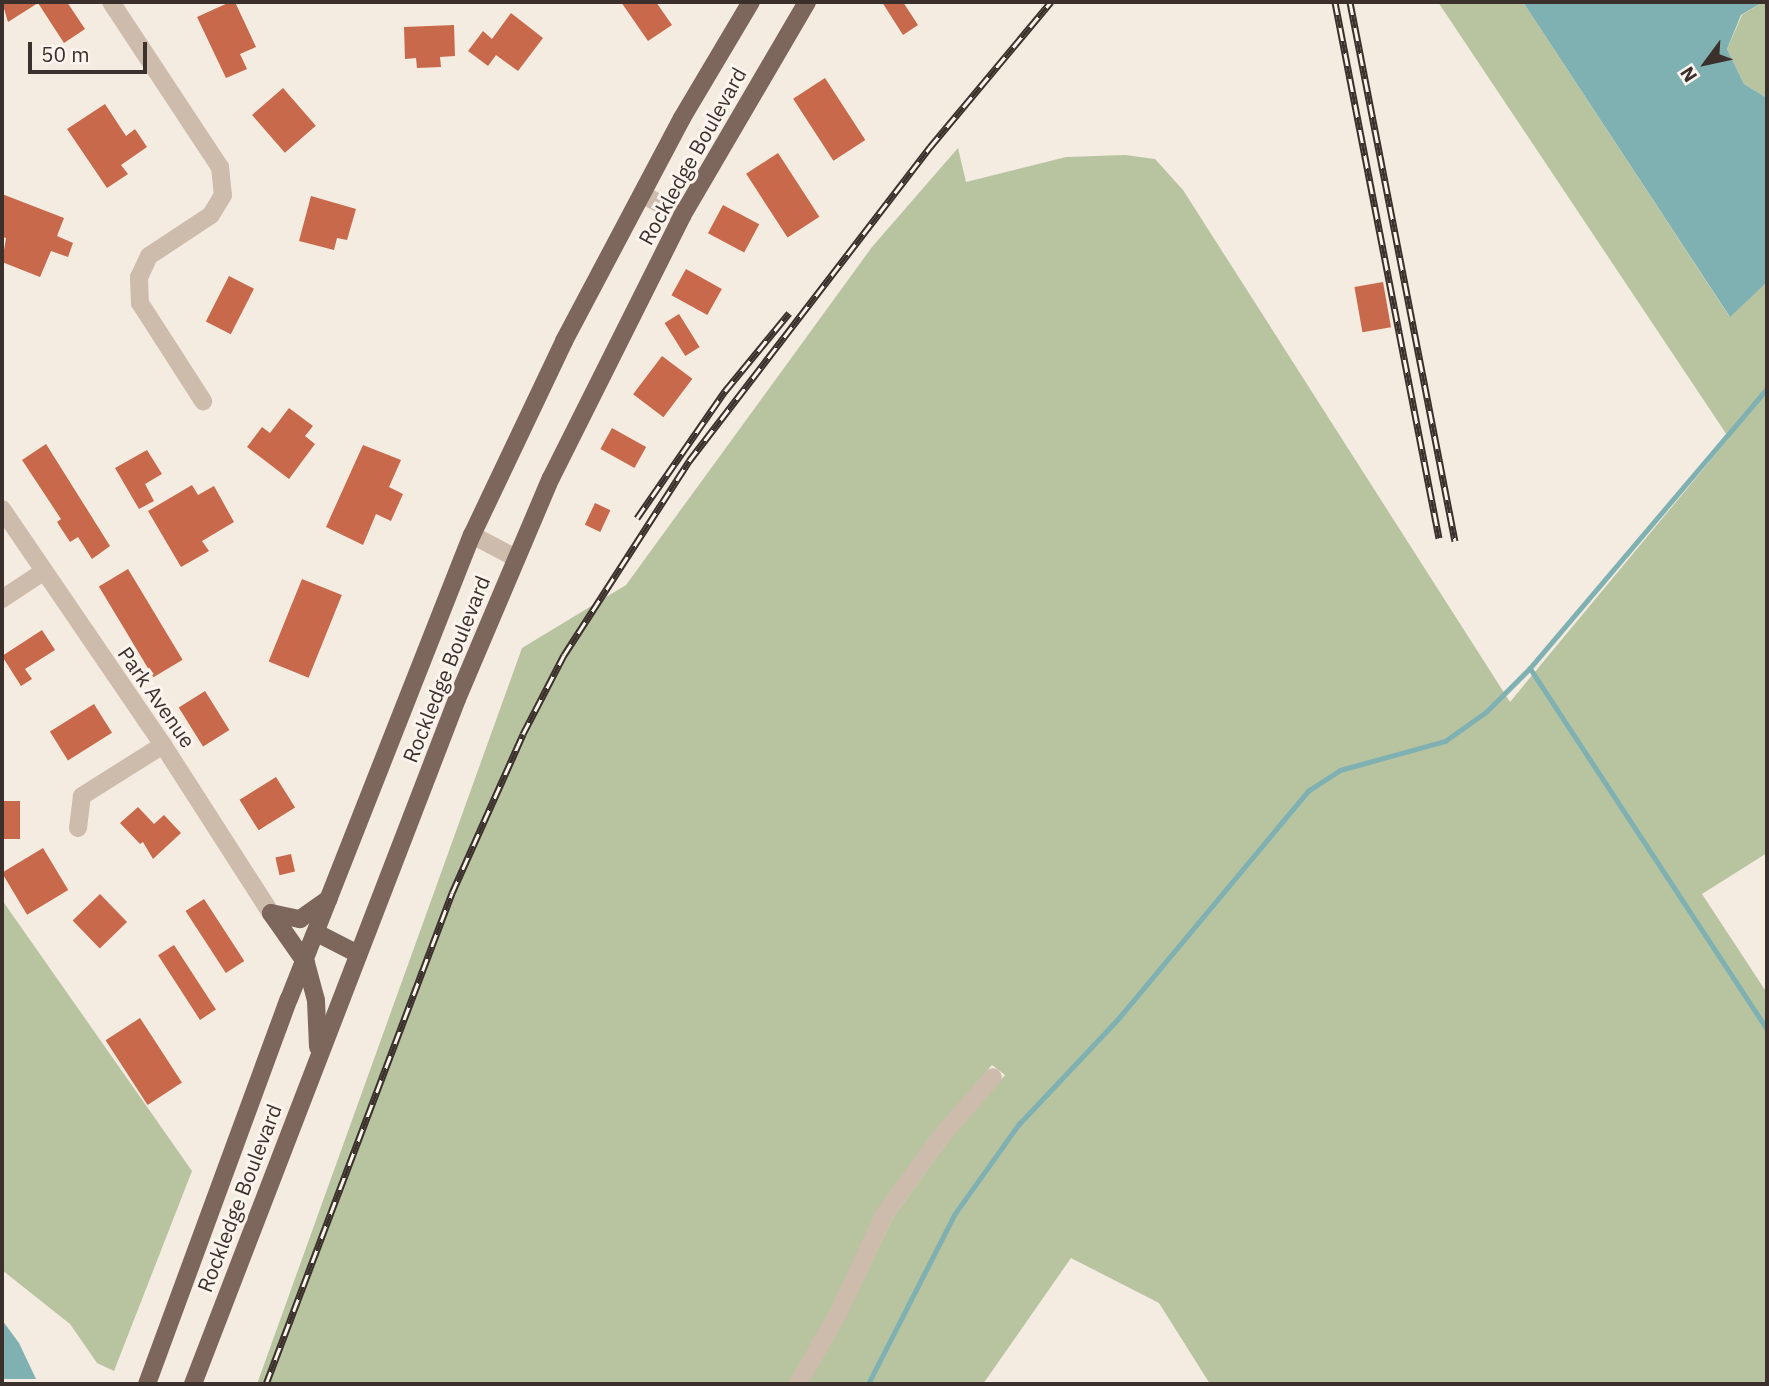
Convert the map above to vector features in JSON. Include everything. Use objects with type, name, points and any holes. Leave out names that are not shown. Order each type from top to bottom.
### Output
[{"type":"main road","name":"Rockledge Boulevard","points":[[147,1384],[289,999],[306,963],[472,535],[564,341],[642,194],[751,2]]},
{"type":"main road","name":"Rockledge Boulevard","points":[[193,1384],[318,1054],[516,558],[551,478],[682,216],[807,2]]},
{"type":"main road","points":[[271,913],[300,919],[332,897]]},
{"type":"main road","points":[[271,913],[306,963],[316,1001],[318,1054]]},
{"type":"main road","points":[[317,933],[358,954]]},
{"type":"street","points":[[111,2],[220,167],[223,195],[211,215],[149,256],[139,277],[140,303],[204,401]]},
{"type":"street","points":[[642,194],[682,216]]},
{"type":"street","name":"Park Avenue","points":[[2,509],[163,745],[271,913]]},
{"type":"street","points":[[472,535],[516,558]]},
{"type":"street","points":[[2,599],[43,572]]},
{"type":"street","points":[[78,828],[82,796],[163,745]]},
{"type":"street","points":[[797,1384],[838,1314],[884,1215],[942,1135],[993,1077]]},
{"type":"green space","points":[[1438,2],[1523,2],[1729,316],[1767,282],[1767,853],[1702,894],[1767,993],[1767,1384],[1210,1384],[1159,1303],[1071,1258],[983,1384],[807,1384],[846,1316],[892,1219],[949,1140],[1005,1075],[992,1065],[935,1131],[788,1384],[257,1384],[522,648],[626,585],[872,247],[958,148],[966,182],[1066,157],[1125,155],[1155,159],[1183,190],[1510,702],[1729,438]]},
{"type":"green space","points":[[1767,2],[1767,98],[1744,84],[1727,49],[1742,15]]},
{"type":"green space","points":[[2,900],[192,1171],[114,1371],[97,1363],[70,1324],[2,1270]]},
{"type":"water","points":[[1523,2],[1763,2],[1741,15],[1727,49],[1744,84],[1767,98],[1767,282],[1730,317]]},
{"type":"water","points":[[2,1320],[19,1343],[36,1379],[2,1379]]},
{"type":"building","points":[[2,2],[67,2],[85,29],[64,43],[38,3],[8,22]]},
{"type":"building","points":[[235,2],[256,47],[240,54],[247,69],[226,78],[197,17]]},
{"type":"building","points":[[621,2],[656,2],[672,25],[648,41]]},
{"type":"building","points":[[882,2],[903,2],[918,25],[903,35]]},
{"type":"building","points":[[511,13],[543,38],[518,71],[496,55],[488,66],[468,51],[483,31],[492,39]]},
{"type":"building","points":[[454,25],[455,56],[440,57],[441,67],[417,68],[416,58],[405,59],[404,27]]},
{"type":"building","points":[[825,78],[865,140],[833,161],[793,99]]},
{"type":"building","points":[[283,88],[316,126],[285,153],[252,115]]},
{"type":"building","points":[[105,104],[126,136],[135,129],[147,147],[121,165],[128,174],[107,188],[67,129]]},
{"type":"building","points":[[778,153],[819,217],[788,237],[746,174]]},
{"type":"building","points":[[2,194],[64,218],[57,236],[73,243],[68,257],[51,251],[40,277],[2,262],[6,238],[2,237]]},
{"type":"building","points":[[311,196],[356,209],[347,240],[337,238],[334,250],[299,241]]},
{"type":"building","points":[[723,205],[759,224],[744,253],[708,233]]},
{"type":"building","points":[[686,269],[722,289],[707,315],[671,295]]},
{"type":"building","points":[[229,276],[254,289],[231,334],[206,321]]},
{"type":"building","points":[[1383,282],[1391,327],[1362,332],[1354,287]]},
{"type":"building","points":[[679,314],[700,347],[685,356],[665,323]]},
{"type":"building","points":[[662,356],[692,379],[663,417],[633,394]]},
{"type":"building","points":[[289,408],[313,426],[305,436],[315,444],[289,479],[247,447],[262,427],[270,433]]},
{"type":"building","points":[[612,428],[646,447],[634,468],[600,449]]},
{"type":"building","points":[[46,444],[110,546],[92,559],[78,537],[70,542],[57,522],[61,519],[22,460]]},
{"type":"building","points":[[363,445],[401,460],[389,487],[403,494],[391,521],[376,514],[363,545],[326,527]]},
{"type":"building","points":[[147,450],[162,474],[145,484],[154,501],[139,509],[115,468]]},
{"type":"building","points":[[192,485],[198,495],[214,486],[234,522],[202,541],[209,551],[181,567],[148,511]]},
{"type":"building","points":[[595,503],[610,510],[600,532],[585,525]]},
{"type":"building","points":[[128,569],[183,660],[153,677],[99,587]]},
{"type":"building","points":[[302,579],[342,595],[309,678],[269,662]]},
{"type":"building","points":[[42,630],[55,650],[25,669],[32,679],[21,686],[2,656]]},
{"type":"building","points":[[205,691],[229,730],[203,746],[179,707]]},
{"type":"building","points":[[94,704],[112,733],[68,760],[50,732]]},
{"type":"building","points":[[276,777],[295,808],[259,830],[240,800]]},
{"type":"building","points":[[2,801],[20,801],[20,839],[2,839]]},
{"type":"building","points":[[138,807],[154,824],[164,815],[181,833],[153,859],[143,842],[140,844],[120,823]]},
{"type":"building","points":[[43,848],[68,890],[27,915],[2,873]]},
{"type":"building","points":[[291,854],[295,872],[279,875],[275,858]]},
{"type":"building","points":[[100,894],[127,922],[100,948],[73,920]]},
{"type":"building","points":[[204,899],[244,961],[226,973],[186,911]]},
{"type":"building","points":[[174,945],[216,1010],[200,1020],[158,955]]},
{"type":"building","points":[[140,1018],[182,1083],[148,1105],[106,1040]]},
{"type":"waterway","points":[[868,1384],[954,1215],[1019,1124],[1118,1019],[1308,791],[1340,770],[1445,741],[1486,712],[1530,668],[1767,389]]},
{"type":"waterway","points":[[1530,668],[1767,1029]]},
{"type":"railway","points":[[266,1384],[452,893],[523,734],[564,655],[689,461],[930,147],[1051,2]]},
{"type":"railway","points":[[1335,2],[1439,538]]},
{"type":"railway","points":[[1350,2],[1455,541]]},
{"type":"railway","points":[[637,518],[725,391],[789,313]]}]
